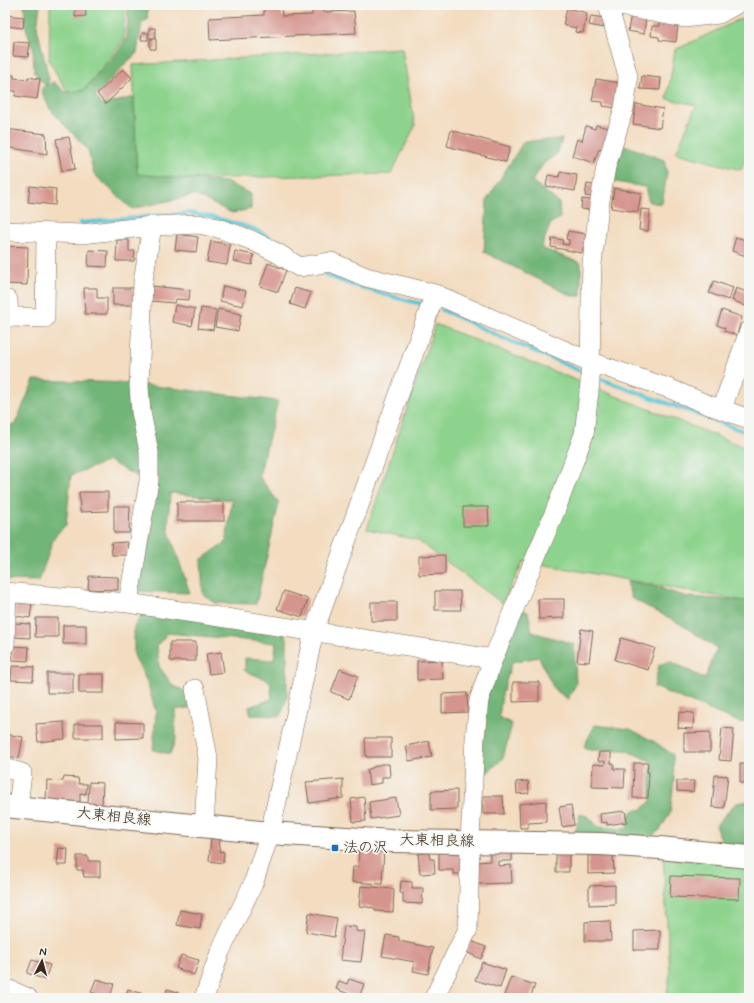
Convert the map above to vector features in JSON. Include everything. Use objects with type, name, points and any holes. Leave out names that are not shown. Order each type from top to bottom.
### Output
[{"type":"main road","name":"大東相良線","points":[[12,807],[270,833],[391,841],[601,844],[749,857]]},
{"type":"street","points":[[434,998],[468,929],[470,842],[475,738],[479,700],[493,659],[558,504],[584,434],[590,372],[592,264],[599,206],[606,167],[624,108],[628,76],[608,5]]},
{"type":"street","points":[[614,5],[684,18],[719,14],[735,5]]},
{"type":"street","points":[[5,231],[82,234],[152,226],[198,224],[218,228],[251,240],[279,254],[299,267],[331,262],[366,277],[434,294],[590,372],[668,388],[722,410],[749,419]]},
{"type":"street","points":[[128,603],[149,481],[149,452],[141,412],[139,386],[143,282],[152,226]]},
{"type":"street","points":[[5,300],[8,300],[9,317],[44,318],[46,233]]},
{"type":"street","points":[[204,998],[220,952],[253,884],[270,833],[314,631],[434,294]]},
{"type":"street","points":[[722,410],[749,331]]},
{"type":"street","points":[[733,377],[739,370],[749,364]]},
{"type":"street","points":[[5,645],[6,592],[128,603],[493,659]]},
{"type":"street","points":[[195,689],[208,758],[204,826]]},
{"type":"street","points":[[5,768],[22,773],[12,807]]},
{"type":"street","points":[[5,988],[28,998]]},
{"type":"green space","points":[[24,5],[40,5],[37,27],[49,80],[47,84],[44,84],[34,72],[33,48],[26,28]]},
{"type":"green space","points":[[125,5],[124,40],[84,90],[68,93],[49,61],[50,6]]},
{"type":"green space","points":[[128,5],[148,5],[147,20],[142,22],[137,53],[95,96],[103,105],[134,97],[137,174],[226,182],[251,194],[251,209],[232,213],[195,195],[132,209],[94,174],[88,150],[50,109],[41,90],[44,86],[54,82],[65,92],[84,90],[127,39]]},
{"type":"green space","points":[[749,17],[749,148],[741,170],[676,153],[696,105],[667,99],[675,50],[738,20]]},
{"type":"green space","points":[[402,48],[415,126],[391,174],[137,180],[133,65]]},
{"type":"green space","points":[[562,139],[557,154],[544,163],[532,181],[559,203],[560,218],[551,223],[541,248],[581,263],[581,296],[572,296],[484,252],[487,200],[524,141]]},
{"type":"green space","points":[[622,144],[664,160],[667,173],[662,204],[649,202],[645,187],[610,181]]},
{"type":"green space","points":[[435,324],[749,449],[749,602],[524,561],[502,603],[417,540],[367,529]]},
{"type":"green space","points":[[34,380],[129,383],[278,401],[259,476],[279,503],[256,604],[215,603],[203,594],[201,560],[226,542],[232,500],[170,493],[168,529],[190,593],[134,591],[155,487],[109,461],[71,475],[66,525],[54,537],[39,581],[5,580],[5,427],[15,424]]},
{"type":"green space","points":[[627,581],[653,586],[687,597],[749,601],[749,719],[741,723],[654,687],[659,665],[670,661],[705,679],[717,648],[682,625],[631,598]]},
{"type":"green space","points":[[520,609],[528,612],[532,632],[574,644],[576,684],[568,699],[554,689],[539,657],[512,662],[502,694],[499,717],[512,724],[503,758],[486,774],[479,771],[484,703]]},
{"type":"green space","points":[[143,613],[280,626],[287,638],[287,698],[281,716],[251,715],[249,707],[272,699],[270,681],[245,671],[245,658],[274,660],[276,643],[168,633],[157,645],[159,666],[172,685],[191,694],[198,706],[175,710],[176,738],[170,754],[153,750],[156,713],[147,682],[134,655],[134,627]]},
{"type":"green space","points":[[595,725],[630,729],[655,742],[673,755],[674,781],[670,813],[660,830],[646,840],[574,837],[580,814],[589,817],[598,827],[627,829],[629,814],[635,810],[641,810],[651,801],[651,761],[625,750],[588,750],[584,746]]},
{"type":"green space","points":[[749,801],[749,849],[722,843],[716,825],[736,803]]},
{"type":"green space","points":[[663,854],[748,866],[749,998],[666,998],[670,974]]},
{"type":"building","points":[[85,5],[86,16],[75,17],[75,6]]},
{"type":"building","points":[[264,5],[281,5],[282,16],[312,15],[312,5],[324,5],[324,12],[354,11],[356,33],[210,40],[209,18],[264,15]]},
{"type":"building","points":[[567,8],[587,13],[583,33],[575,32],[576,28],[563,25]]},
{"type":"building","points":[[631,14],[646,16],[644,34],[628,31]]},
{"type":"building","points":[[6,15],[24,17],[23,28],[5,26]]},
{"type":"building","points":[[591,16],[605,18],[603,28],[589,25]]},
{"type":"building","points":[[660,23],[678,25],[676,42],[659,40],[659,37],[651,36],[652,26],[660,26]]},
{"type":"building","points":[[149,28],[155,28],[155,38],[149,38]]},
{"type":"building","points":[[142,33],[148,33],[148,40],[141,40]]},
{"type":"building","points":[[150,39],[156,39],[156,49],[150,49]]},
{"type":"building","points":[[14,42],[30,43],[28,57],[13,56]]},
{"type":"building","points":[[123,69],[132,78],[106,104],[97,94]]},
{"type":"building","points":[[5,74],[14,75],[14,78],[28,80],[28,77],[40,79],[37,99],[15,96],[16,91],[5,90]]},
{"type":"building","points":[[642,76],[661,78],[660,90],[640,89]]},
{"type":"building","points":[[596,79],[620,83],[616,108],[603,106],[603,102],[592,101]]},
{"type":"building","points":[[636,104],[663,109],[660,128],[633,124]]},
{"type":"building","points":[[596,125],[609,128],[602,150],[599,149],[594,163],[572,156],[577,139],[582,141],[586,126],[595,129]]},
{"type":"building","points":[[5,129],[46,134],[47,154],[5,147]]},
{"type":"building","points":[[451,130],[510,147],[506,162],[447,146]]},
{"type":"building","points":[[69,137],[75,169],[62,171],[56,139]]},
{"type":"building","points":[[560,172],[577,175],[575,191],[546,186],[548,175],[559,177]]},
{"type":"building","points":[[587,184],[593,185],[591,197],[585,196]]},
{"type":"building","points":[[30,186],[56,189],[55,205],[28,202]]},
{"type":"building","points":[[614,188],[641,193],[638,212],[611,208]]},
{"type":"building","points":[[582,199],[591,200],[590,210],[581,209]]},
{"type":"building","points":[[641,209],[650,210],[648,231],[639,230]]},
{"type":"building","points":[[568,231],[586,234],[582,253],[551,247],[552,238],[563,240],[562,244],[569,245],[569,240],[566,239]]},
{"type":"building","points":[[177,234],[198,237],[196,252],[175,250]]},
{"type":"building","points":[[736,237],[749,241],[749,257],[732,251]]},
{"type":"building","points":[[117,240],[129,240],[129,251],[135,251],[134,261],[116,261]]},
{"type":"building","points":[[211,241],[230,245],[227,265],[207,262]]},
{"type":"building","points":[[5,246],[28,247],[27,285],[5,284]]},
{"type":"building","points":[[89,250],[108,251],[107,267],[88,266]]},
{"type":"building","points":[[235,251],[254,255],[252,265],[233,261]]},
{"type":"building","points":[[268,263],[286,270],[278,292],[260,286]]},
{"type":"building","points":[[714,281],[733,288],[728,300],[709,293]]},
{"type":"building","points":[[152,286],[190,290],[189,300],[176,299],[174,303],[151,301]]},
{"type":"building","points":[[223,286],[246,291],[243,306],[220,301]]},
{"type":"building","points":[[84,288],[97,288],[97,298],[107,298],[107,314],[85,314]]},
{"type":"building","points":[[113,288],[134,288],[134,305],[113,305]]},
{"type":"building","points":[[295,288],[311,293],[305,309],[290,304]]},
{"type":"building","points":[[736,288],[749,293],[748,307],[732,300]]},
{"type":"building","points":[[175,305],[195,309],[192,326],[172,322]]},
{"type":"building","points":[[201,308],[216,310],[213,330],[198,328]]},
{"type":"building","points":[[218,309],[241,314],[238,331],[215,327]]},
{"type":"building","points":[[722,310],[742,317],[737,335],[724,331],[725,328],[717,325]]},
{"type":"building","points":[[79,492],[108,492],[108,511],[80,512]]},
{"type":"building","points":[[177,502],[224,502],[224,521],[177,521]]},
{"type":"building","points":[[114,506],[130,506],[129,533],[114,533]]},
{"type":"building","points":[[463,507],[488,507],[489,526],[463,526]]},
{"type":"building","points":[[127,542],[128,555],[112,555],[111,543]]},
{"type":"building","points":[[445,555],[445,574],[419,575],[419,556]]},
{"type":"building","points":[[89,576],[118,577],[118,590],[88,589]]},
{"type":"building","points":[[284,591],[308,599],[302,617],[277,609]]},
{"type":"building","points":[[435,591],[460,591],[461,610],[435,610]]},
{"type":"building","points":[[538,599],[564,599],[564,618],[539,619]]},
{"type":"building","points":[[16,602],[32,604],[30,618],[15,616]]},
{"type":"building","points":[[371,602],[397,602],[397,621],[371,621]]},
{"type":"building","points":[[36,618],[58,618],[58,637],[35,637]]},
{"type":"building","points":[[15,623],[30,624],[30,638],[14,637]]},
{"type":"building","points":[[63,625],[86,625],[86,644],[63,644]]},
{"type":"building","points":[[581,629],[593,631],[589,662],[577,661]]},
{"type":"building","points":[[621,638],[655,648],[648,670],[615,660]]},
{"type":"building","points":[[170,642],[196,642],[196,661],[170,661]]},
{"type":"building","points":[[13,646],[29,647],[28,661],[12,660]]},
{"type":"building","points":[[221,652],[224,672],[209,674],[206,654]]},
{"type":"building","points":[[442,660],[443,679],[417,680],[417,661]]},
{"type":"building","points":[[12,666],[34,667],[33,681],[11,680]]},
{"type":"building","points":[[340,669],[358,676],[349,699],[331,692]]},
{"type":"building","points":[[47,673],[73,673],[73,693],[47,693]]},
{"type":"building","points":[[79,674],[104,674],[104,693],[79,693]]},
{"type":"building","points":[[513,682],[539,682],[539,701],[513,702]]},
{"type":"building","points":[[467,693],[468,712],[442,713],[442,694]]},
{"type":"building","points":[[679,712],[694,713],[693,729],[678,728]]},
{"type":"building","points":[[64,722],[65,739],[38,742],[36,724]]},
{"type":"building","points":[[116,722],[143,723],[143,738],[116,739]]},
{"type":"building","points":[[75,724],[103,724],[103,738],[75,738]]},
{"type":"building","points":[[722,728],[734,729],[731,761],[719,760]]},
{"type":"building","points":[[710,732],[710,752],[684,752],[684,733]]},
{"type":"building","points":[[5,734],[23,737],[19,758],[5,756]]},
{"type":"building","points":[[365,738],[391,738],[391,757],[366,757]]},
{"type":"building","points":[[429,741],[432,757],[409,761],[406,746]]},
{"type":"building","points":[[599,752],[611,752],[611,763],[614,764],[614,769],[625,769],[624,788],[592,787],[593,764],[605,765],[605,761],[598,761]]},
{"type":"building","points":[[634,763],[648,763],[648,798],[633,798]]},
{"type":"building","points":[[381,764],[389,764],[390,777],[382,777],[382,783],[369,785],[367,770]]},
{"type":"building","points":[[740,764],[749,764],[749,783],[740,783]]},
{"type":"building","points":[[715,775],[728,776],[724,808],[712,807]]},
{"type":"building","points":[[64,777],[78,778],[79,784],[87,784],[86,794],[80,793],[80,802],[46,799],[47,780],[63,781]]},
{"type":"building","points":[[343,779],[343,798],[309,803],[306,782]]},
{"type":"building","points":[[528,781],[529,793],[517,794],[516,782]]},
{"type":"building","points":[[677,781],[694,781],[693,792],[677,791]]},
{"type":"building","points":[[89,782],[103,783],[102,805],[88,804]]},
{"type":"building","points":[[457,790],[457,809],[431,810],[431,791]]},
{"type":"building","points":[[483,796],[503,796],[504,814],[483,814]]},
{"type":"building","points":[[364,797],[366,821],[353,822],[351,799]]},
{"type":"building","points":[[396,798],[399,815],[371,819],[369,802]]},
{"type":"building","points":[[546,801],[546,822],[528,823],[528,828],[520,828],[519,804]]},
{"type":"building","points":[[571,805],[574,825],[562,827],[559,807]]},
{"type":"building","points":[[625,811],[627,822],[607,825],[607,822],[601,823],[600,814]]},
{"type":"building","points":[[211,838],[220,839],[219,851],[224,852],[223,863],[209,861]]},
{"type":"building","points":[[59,848],[68,849],[67,865],[57,865]]},
{"type":"building","points":[[359,849],[384,850],[382,884],[352,882],[353,867],[358,867]]},
{"type":"building","points":[[512,851],[512,861],[498,861],[498,866],[511,865],[512,883],[478,884],[477,862],[490,861],[490,852]]},
{"type":"building","points":[[556,852],[569,852],[569,872],[556,872]]},
{"type":"building","points":[[429,853],[430,859],[434,859],[435,873],[420,874],[418,854]]},
{"type":"building","points":[[439,853],[464,853],[464,874],[453,874],[453,870],[439,870]]},
{"type":"building","points":[[588,854],[613,854],[614,873],[588,874]]},
{"type":"building","points":[[77,856],[88,856],[88,861],[100,861],[100,877],[84,877],[83,870],[77,870]]},
{"type":"building","points":[[671,876],[740,878],[739,899],[670,897]]},
{"type":"building","points":[[401,881],[412,882],[412,888],[423,888],[422,904],[403,903],[403,893],[400,893]]},
{"type":"building","points":[[615,885],[615,904],[589,905],[589,886]]},
{"type":"building","points":[[361,886],[394,889],[393,912],[375,911],[375,908],[359,906]]},
{"type":"building","points":[[180,910],[202,914],[200,929],[177,925]]},
{"type":"building","points":[[309,913],[337,918],[334,937],[306,932]]},
{"type":"building","points":[[610,921],[611,941],[585,941],[585,922]]},
{"type":"building","points":[[344,926],[356,927],[356,931],[365,932],[361,962],[340,960]]},
{"type":"building","points":[[660,930],[660,950],[634,950],[634,931]]},
{"type":"building","points":[[386,935],[399,937],[399,941],[433,948],[428,974],[413,971],[415,962],[382,956]]},
{"type":"building","points":[[471,941],[486,947],[481,959],[466,952]]},
{"type":"building","points":[[181,955],[199,960],[194,975],[176,968]]},
{"type":"building","points":[[32,960],[50,965],[45,980],[27,973]]},
{"type":"building","points":[[482,962],[506,970],[500,988],[475,980]]},
{"type":"building","points":[[511,977],[535,985],[530,998],[513,998],[504,995]]},
{"type":"building","points":[[96,979],[114,984],[110,998],[91,992]]},
{"type":"building","points":[[349,979],[364,984],[359,998],[336,989],[339,981],[347,984]]},
{"type":"building","points":[[128,989],[150,996],[149,998],[125,998]]},
{"type":"building","points":[[167,989],[178,992],[178,995],[184,998],[165,998]]},
{"type":"waterway","points":[[80,223],[190,213],[216,218],[254,229],[288,248],[305,260]]},
{"type":"waterway","points":[[320,271],[345,282],[422,304]]},
{"type":"waterway","points":[[442,310],[585,373]]},
{"type":"waterway","points":[[595,377],[749,433]]},
{"type":"place","name":"法の沢","points":[[335,848]]}]
